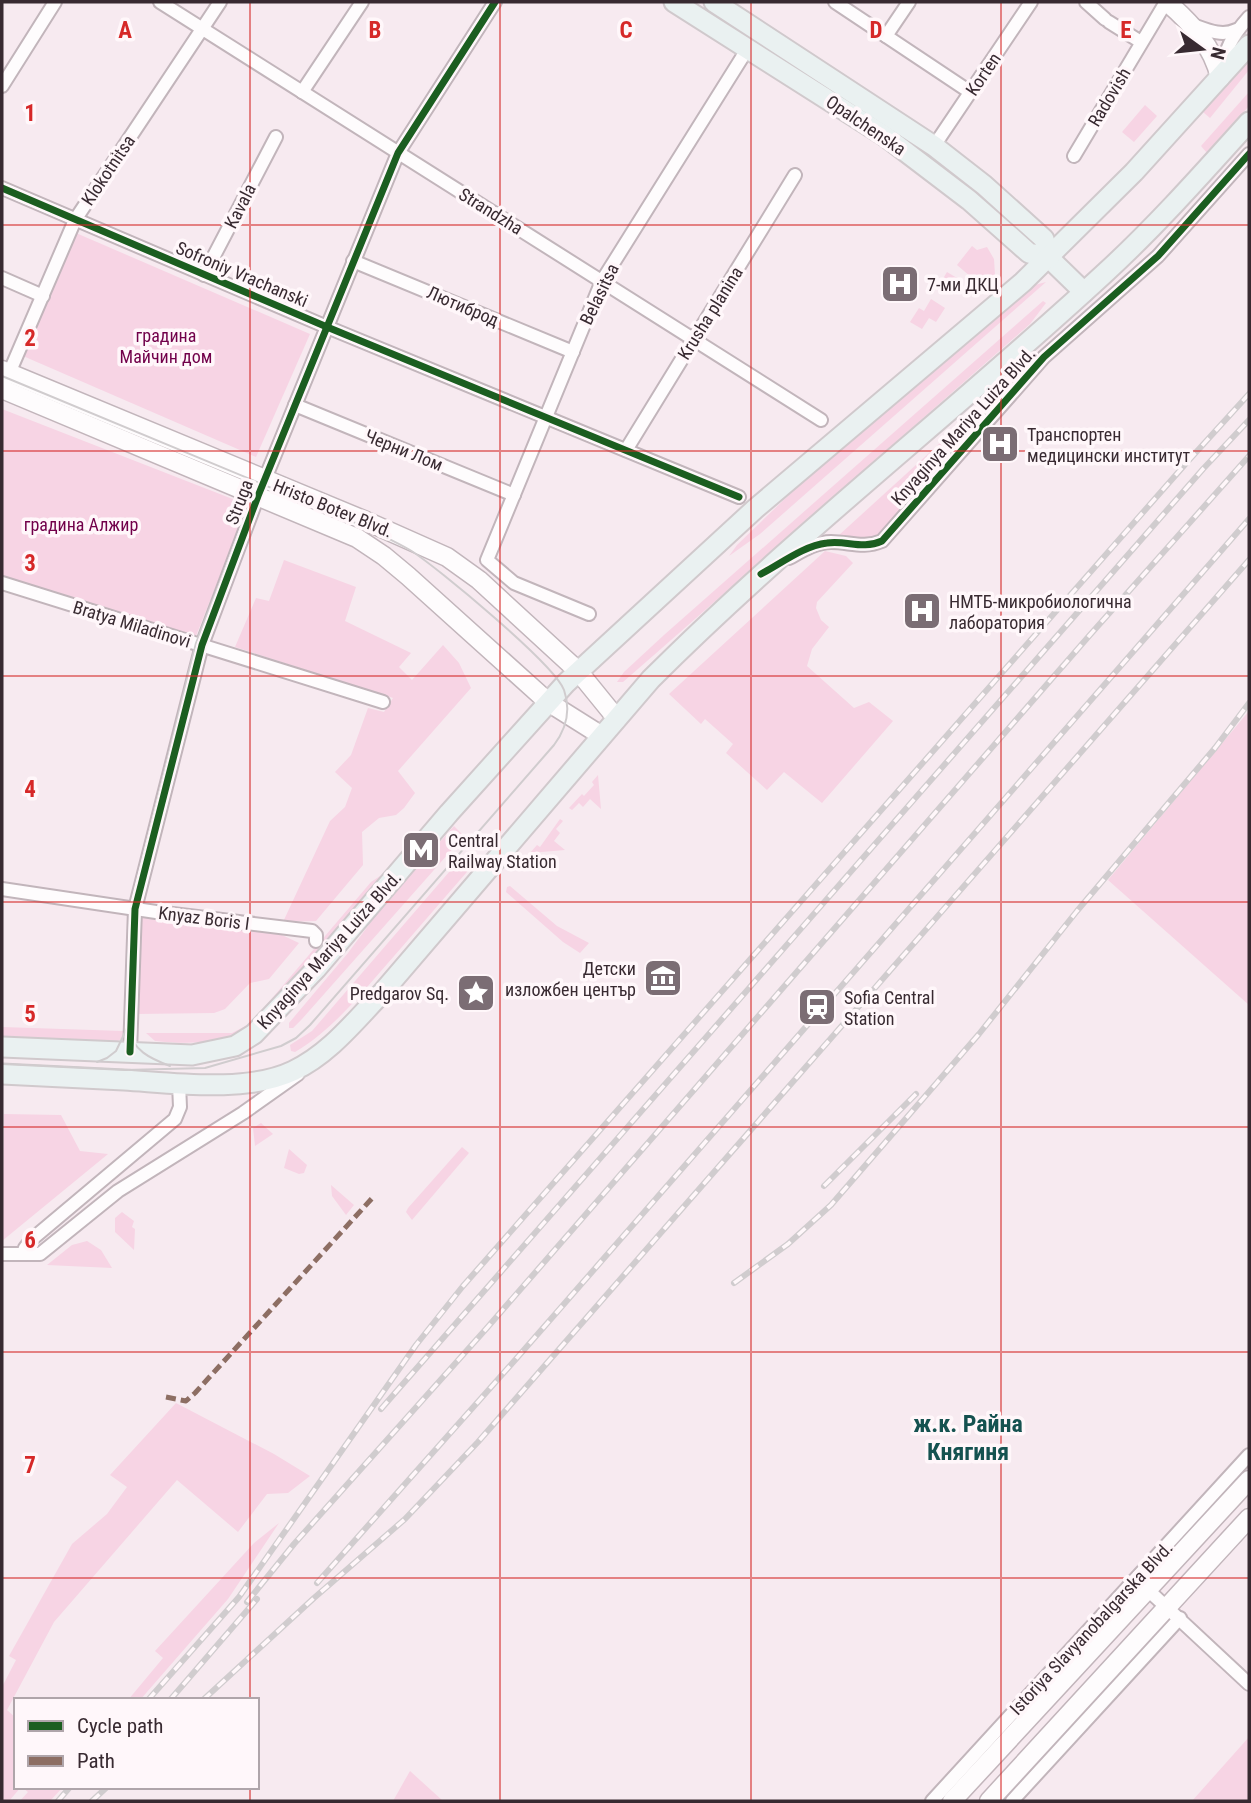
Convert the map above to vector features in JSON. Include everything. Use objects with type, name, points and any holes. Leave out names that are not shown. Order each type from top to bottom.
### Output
[{"type":"main road","name":"Opalchenska","points":[[674,2],[885,135],[970,200],[1029,253],[1049,257]]},
{"type":"main road","name":"Opalchenska","points":[[714,2],[934,146],[985,185],[1044,239],[1049,257],[1084,292]]},
{"type":"main road","points":[[1167,2],[1192,25],[1211,52],[1220,78]]},
{"type":"main road","name":"Knyaginya Mariya Luiza Blvd.","points":[[2,1047],[192,1055],[235,1046],[254,1034],[316,969],[548,702],[755,509],[985,316],[1049,257],[1134,172],[1220,78],[1243,38]]},
{"type":"main road","name":"Knyaginya Mariya Luiza Blvd.","points":[[2,1074],[179,1084],[231,1083],[274,1078],[314,1059],[338,1039],[381,994],[651,679],[761,574],[1084,292],[1162,218],[1249,122]]},
{"type":"main road","name":"Hristo Botev Blvd.","points":[[4,380],[261,488],[357,538],[384,556],[548,702],[602,736]]},
{"type":"main road","name":"Hristo Botev Blvd.","points":[[261,488],[366,521],[447,557],[479,580],[579,671],[617,719]]},
{"type":"main road","name":"Istoriya Slavyanobalgarska Blvd.","points":[[952,1801],[1249,1480]]},
{"type":"main road","points":[[989,1801],[1174,1613],[1249,1518]]},
{"type":"street","points":[[2,86],[55,2]]},
{"type":"street","name":"Strandzha","points":[[160,2],[821,420]]},
{"type":"street","name":"Klokotnitsa","points":[[4,380],[75,220],[220,2]]},
{"type":"street","points":[[302,92],[362,2]]},
{"type":"street","name":"Struga","points":[[130,1052],[135,909],[199,644],[398,153],[495,2]]},
{"type":"street","points":[[835,2],[970,92]]},
{"type":"street","points":[[886,36],[909,2]]},
{"type":"street","name":"Korten","points":[[934,146],[1031,2]]},
{"type":"street","points":[[1086,2],[1107,21],[1141,42]]},
{"type":"street","name":"Radovish","points":[[1074,156],[1167,2]]},
{"type":"street","points":[[1192,25],[1243,38],[1249,17]]},
{"type":"street","name":"Belasitsa","points":[[589,614],[514,583],[487,560],[602,281],[748,48]]},
{"type":"street","name":"Kavala","points":[[204,275],[276,137]]},
{"type":"street","name":"Knyaginya Mariya Luiza Blvd.","points":[[761,574],[810,547],[824,543],[872,546],[882,541],[1044,357],[1158,256],[1249,154]]},
{"type":"street","name":"Krusha planina","points":[[626,450],[795,175]]},
{"type":"street","name":"Sofroniy Vrachanski","points":[[2,188],[327,327],[739,497]]},
{"type":"street","name":"Лютиброд","points":[[353,261],[573,352]]},
{"type":"street","points":[[2,278],[43,296]]},
{"type":"street","name":"Черни Лом","points":[[295,405],[514,495]]},
{"type":"street","name":"Bratya Miladinovi","points":[[2,583],[383,702]]},
{"type":"street","name":"Knyaz Boris I","points":[[2,889],[312,931],[316,935],[316,941]]},
{"type":"street","points":[[2,1254],[40,1254],[118,1191],[243,1113],[295,1077],[314,1059]]},
{"type":"street","points":[[23,1254],[31,1240],[175,1119],[180,1107],[179,1084]]},
{"type":"street","name":"Istoriya Slavyanobalgarska Blvd.","points":[[932,1801],[1249,1455]]},
{"type":"street","points":[[1148,1590],[1249,1684]]},
{"type":"street","points":[[1012,1801],[1174,1613]]},
{"type":"green space","points":[[1249,60],[1249,70],[1210,118],[1203,112]]},
{"type":"green space","points":[[1249,92],[1249,106],[1207,153],[1201,146]]},
{"type":"green space","points":[[1145,105],[1157,116],[1134,142],[1122,132]]},
{"type":"green space","name":"градина Майчин дом","points":[[76,233],[310,334],[256,457],[23,356]]},
{"type":"green space","points":[[972,246],[977,250],[987,247],[994,259],[995,275],[984,288],[957,265]]},
{"type":"green space","points":[[947,272],[962,281],[954,295],[939,285]]},
{"type":"green space","points":[[1046,282],[760,534],[729,556],[795,489],[1031,286]]},
{"type":"green space","points":[[931,299],[945,308],[936,322],[929,318],[922,329],[910,322],[919,308],[924,311]]},
{"type":"green space","points":[[1043,301],[1046,303],[1030,324],[623,682],[617,682],[624,672],[664,635]]},
{"type":"green space","points":[[995,393],[998,396],[882,535],[872,540],[838,536]]},
{"type":"green space","name":"градина Алжир","points":[[2,409],[248,505],[194,641],[2,581]]},
{"type":"green space","points":[[825,551],[846,556],[853,563],[817,602],[816,608],[821,620],[829,627],[812,649],[807,666],[854,708],[869,702],[893,721],[822,803],[784,772],[767,790],[726,753],[733,744],[705,719],[701,724],[669,694]]},
{"type":"green space","points":[[284,560],[356,587],[345,621],[411,653],[399,667],[412,680],[443,645],[459,663],[471,688],[398,771],[415,793],[396,815],[379,818],[362,832],[363,865],[316,921],[283,922],[330,821],[345,807],[352,788],[335,772],[351,755],[368,708],[384,712],[393,698],[235,647],[256,598],[269,601]]},
{"type":"green space","points":[[1249,711],[1249,1005],[1108,880]]},
{"type":"green space","points":[[598,775],[601,809],[590,799],[583,807],[579,803],[572,810],[569,808],[594,785],[592,782]]},
{"type":"green space","points":[[560,819],[563,821],[556,829],[560,833],[554,841],[565,850],[530,853],[537,845],[540,847]]},
{"type":"green space","points":[[454,826],[464,836],[302,1019],[293,1028],[289,1028],[289,1023],[348,953],[382,907]]},
{"type":"green space","points":[[462,857],[473,865],[362,993],[319,1035],[295,1052],[291,1051],[290,1045],[312,1031]]},
{"type":"green space","points":[[386,872],[334,940],[248,1029],[214,1041],[190,1043],[155,1041],[146,1033],[232,1033],[251,1023],[371,882]]},
{"type":"green space","points":[[510,886],[557,926],[589,943],[580,953],[563,942],[506,892]]},
{"type":"green space","points":[[140,915],[282,935],[299,943],[269,979],[250,983],[225,1009],[214,1013],[136,1014]]},
{"type":"green space","points":[[2,1027],[123,1031],[122,1039],[117,1041],[2,1036]]},
{"type":"green space","points":[[4,1114],[61,1115],[80,1151],[108,1154],[2,1241]]},
{"type":"green space","points":[[261,1123],[273,1134],[255,1146],[253,1128]]},
{"type":"green space","points":[[462,1147],[469,1153],[412,1220],[406,1212],[408,1208]]},
{"type":"green space","points":[[289,1149],[307,1165],[304,1173],[299,1174],[284,1168]]},
{"type":"green space","points":[[331,1185],[354,1205],[346,1215],[332,1196]]},
{"type":"green space","points":[[122,1212],[134,1221],[134,1250],[115,1232],[115,1218]]},
{"type":"green space","points":[[87,1241],[101,1250],[112,1268],[47,1265],[72,1245]]},
{"type":"green space","points":[[176,1403],[310,1476],[288,1493],[267,1494],[238,1532],[177,1480],[54,1622],[7,1710],[14,1716],[14,1789],[19,1789],[9,1801],[2,1801],[2,1687],[16,1660],[9,1656],[72,1544],[107,1514],[127,1487],[110,1475]]},
{"type":"green space","points":[[279,1523],[228,1599],[142,1698],[130,1698],[163,1658],[155,1651],[254,1543]]},
{"type":"green space","points":[[1249,1737],[1249,1801],[1192,1801]]},
{"type":"green space","points":[[410,1771],[443,1801],[393,1801]]},
{"type":"green space","points":[[24,1789],[61,1789],[50,1801],[20,1801],[28,1792]]},
{"type":"tram line","points":[[2,376],[363,526],[410,550],[468,595],[540,660],[564,690],[567,705],[564,726],[554,745],[296,1038],[281,1046],[205,1068],[125,1070],[2,1064]]},
{"type":"tram line","points":[[97,1062],[116,1051],[127,1028],[131,909],[196,643],[250,506],[250,493],[243,483]]},
{"type":"tram line","points":[[127,1028],[134,1043],[143,1053],[170,1066]]},
{"type":"railway","points":[[150,1698],[239,1597],[416,1345],[463,1286],[1249,394]]},
{"type":"railway","points":[[381,1409],[1203,469],[1249,420]]},
{"type":"railway","points":[[247,1602],[294,1544],[486,1329],[1249,456]]},
{"type":"railway","points":[[317,1583],[1249,519]]},
{"type":"railway","points":[[205,1698],[405,1519],[478,1442],[1249,560]]},
{"type":"railway","points":[[734,1283],[788,1244],[831,1205],[979,1034],[1249,703]]},
{"type":"railway","points":[[824,1186],[916,1094]]},
{"type":"railway","points":[[172,1698],[257,1599]]},
{"type":"railway","points":[[58,1801],[68,1789]]},
{"type":"railway","points":[[92,1801],[105,1789]]},
{"type":"marked path","points":[[166,1397],[186,1401],[195,1393],[375,1195]]},
{"type":"cycle path","points":[[130,1052],[135,909],[202,645],[258,496],[398,153],[495,2]]},
{"type":"cycle path","points":[[761,574],[801,551],[818,545],[834,542],[868,545],[882,541],[1044,357],[1158,256],[1249,154]]},
{"type":"cycle path","points":[[2,188],[327,327],[739,497]]},
{"type":"place","name":"7-ми ДКЦ","points":[[900,284]]},
{"type":"place","name":"Транспортен медицински институт","points":[[1000,444]]},
{"type":"place","name":"НМТБ-микробиологична лаборатория","points":[[922,611]]},
{"type":"place","name":"Central Railway Station","points":[[421,850]]},
{"type":"place","name":"Детски изложбен център","points":[[663,978]]},
{"type":"place","name":"Predgarov Sq.","points":[[476,993]]},
{"type":"place","name":"Sofia Central Station","points":[[817,1007]]},
{"type":"district","name":"ж.к. Райна Княгиня","points":[[968,1438]]}]
